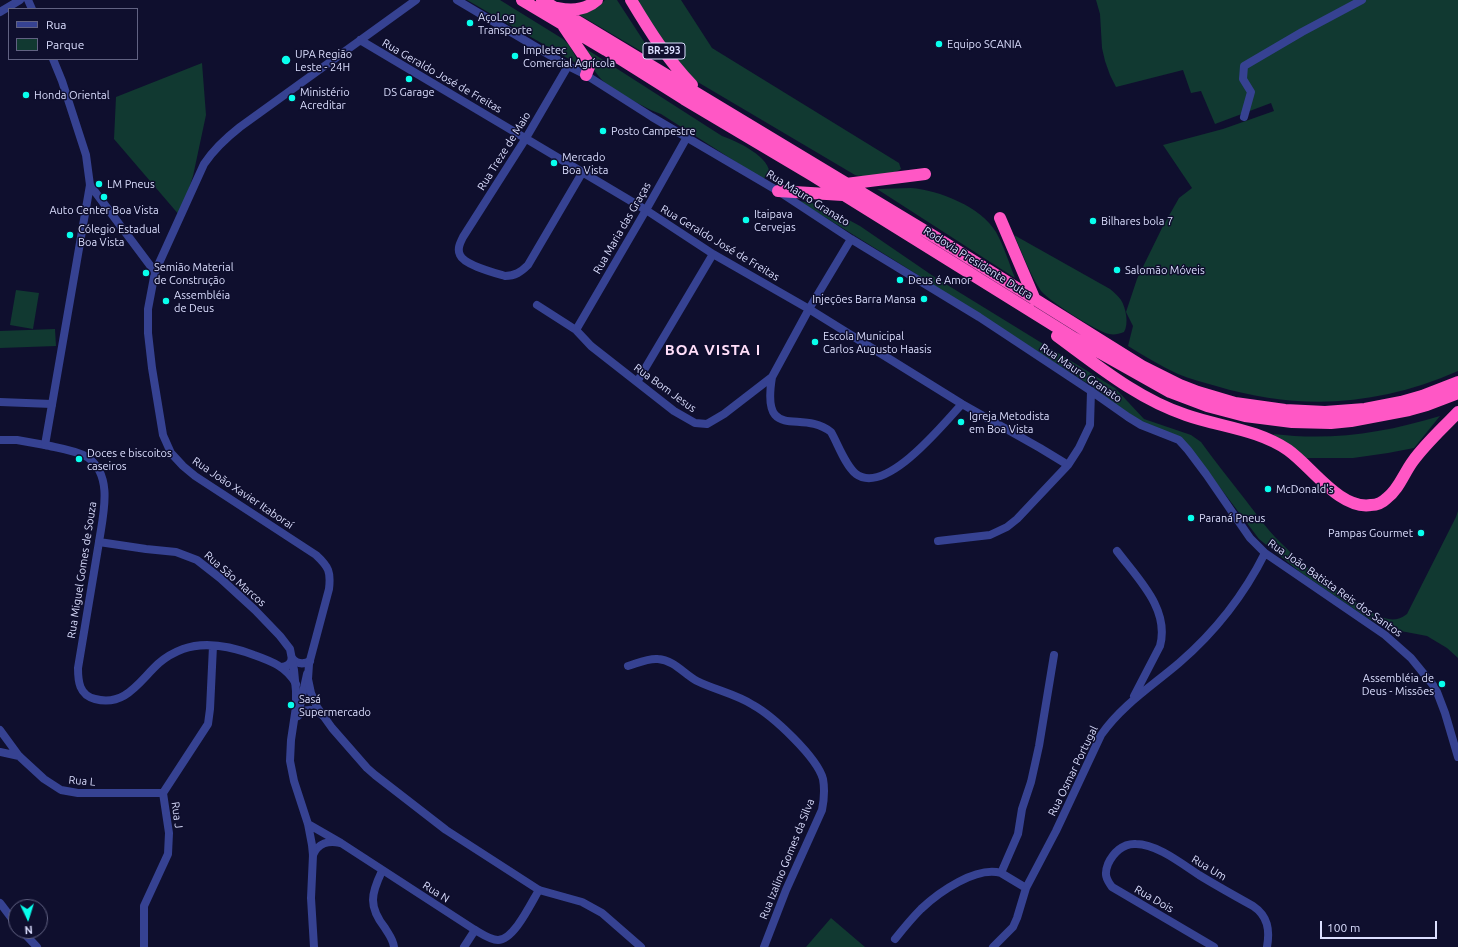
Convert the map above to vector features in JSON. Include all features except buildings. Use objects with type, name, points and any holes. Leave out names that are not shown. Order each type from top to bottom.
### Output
[{"type":"highway","name":"Rodovia Presidente Dutra","points":[[522,0],[684,99],[845,190],[941,241],[1142,366],[1160,376],[1198,392],[1235,403],[1285,410],[1325,412],[1365,409],[1401,402],[1422,396],[1458,382]]},
{"type":"highway","name":"Rodovia Presidente Dutra","points":[[542,0],[704,97],[967,272],[1074,338],[1153,384],[1189,400],[1245,416],[1292,422],[1331,423],[1351,421],[1409,410],[1458,393]]},
{"type":"highway","points":[[552,7],[570,10],[579,9],[588,6],[597,0]]},
{"type":"highway","name":"BR-393","points":[[631,0],[655,40],[681,74],[704,97]]},
{"type":"highway","points":[[561,23],[587,61],[589,67],[586,75]]},
{"type":"highway","points":[[778,191],[845,190],[925,174]]},
{"type":"highway","points":[[1000,218],[1035,300]]},
{"type":"highway","points":[[967,272],[1117,380],[1147,399],[1185,415],[1244,430],[1273,442],[1288,450],[1343,498],[1353,504],[1371,506],[1379,504],[1387,498],[1395,489],[1418,455],[1458,412]]},
{"type":"street","points":[[0,12],[20,0]]},
{"type":"street","name":"Rua João Xavier Itaboraí","points":[[293,729],[329,589],[330,575],[326,565],[309,550],[183,466],[171,453],[163,435],[152,368],[148,333],[148,309],[155,272],[204,164],[213,151],[240,127],[416,0]]},
{"type":"street","name":"Rua Mauro Granato","points":[[457,0],[568,66],[586,75],[686,137],[778,191],[851,239],[979,317],[1141,425]]},
{"type":"street","points":[[1244,117],[1251,92],[1243,79],[1244,66],[1302,32],[1362,0]]},
{"type":"street","name":"Rua Geraldo José de Freitas","points":[[360,40],[646,210],[713,254],[809,309],[962,404],[1068,465]]},
{"type":"street","points":[[45,445],[90,185],[86,155],[62,81],[53,60]]},
{"type":"street","name":"Rua Treze de Maio","points":[[568,66],[526,138],[462,237],[459,248],[459,254],[462,259],[505,276],[517,274],[528,265],[582,173]]},
{"type":"street","name":"Rua Maria das Graças","points":[[576,330],[646,210],[686,137]]},
{"type":"street","points":[[90,185],[155,272]]},
{"type":"street","name":"Rua Bom Jesus","points":[[537,305],[576,330],[591,346],[674,411],[696,423],[701,424],[713,421],[724,414],[772,377],[809,309],[851,239]]},
{"type":"street","points":[[637,382],[713,254]]},
{"type":"street","points":[[772,377],[770,407],[778,418],[787,422],[810,424],[827,428],[831,432],[851,468],[856,474],[863,477],[877,478],[884,476],[899,467],[929,439],[962,404]]},
{"type":"street","points":[[938,541],[990,535],[1007,527],[1068,465],[1079,448],[1090,425],[1091,391]]},
{"type":"street","points":[[0,402],[52,404]]},
{"type":"street","name":"Rua João Batista Reis dos Santos","points":[[1141,425],[1177,439],[1182,443],[1206,474],[1250,538],[1265,553],[1385,635],[1411,658],[1437,692],[1458,757]]},
{"type":"street","name":"Rua Miguel Gomes de Souza","points":[[0,440],[17,440],[75,452],[94,463],[100,472],[105,494],[99,542],[78,668],[80,687],[87,696],[93,699],[106,701],[121,698],[132,691],[160,662],[168,656],[190,647],[213,646],[246,652],[281,667],[296,680]]},
{"type":"street","name":"Rua São Marcos","points":[[99,542],[176,552],[197,560],[220,578],[255,610],[286,643],[293,660],[296,680]]},
{"type":"street","points":[[1117,551],[1155,603],[1162,625],[1162,639],[1157,653],[1131,702]]},
{"type":"street","name":"Rua Osmar Portugal","points":[[993,947],[1013,927],[1026,888],[1056,831],[1101,735],[1114,718],[1181,661],[1212,630],[1242,594],[1265,553]]},
{"type":"street","name":"Rua J","points":[[144,947],[144,906],[168,854],[168,833],[163,794],[208,724],[213,646]]},
{"type":"street","points":[[1001,873],[1018,834],[1022,810],[1031,782],[1039,746],[1054,655]]},
{"type":"street","name":"Rua Izalino Gomes da Silva","points":[[628,666],[652,659],[665,660],[673,663],[696,680],[753,704],[776,722],[804,751],[820,771],[824,786],[822,810],[786,890],[764,947]]},
{"type":"street","points":[[293,660],[309,665],[311,693],[321,713]]},
{"type":"street","points":[[281,667],[288,665],[293,660]]},
{"type":"street","points":[[293,660],[304,689],[321,713],[362,762],[376,775],[446,830],[539,890],[582,902],[602,913],[641,947]]},
{"type":"street","points":[[296,680],[296,707],[290,751],[292,770],[298,796],[308,824],[313,855],[311,898],[314,947]]},
{"type":"street","points":[[297,717],[300,713],[308,710],[321,713]]},
{"type":"street","name":"Rua L","points":[[0,730],[19,756],[53,786],[69,792],[89,794],[163,794]]},
{"type":"street","points":[[0,752],[19,756]]},
{"type":"street","name":"Rua N","points":[[308,824],[341,843],[475,930],[491,938],[499,940],[506,938],[515,930],[539,890]]},
{"type":"street","points":[[313,855],[317,848],[323,844],[330,842],[341,843]]},
{"type":"street","name":"Rua Um","points":[[1113,856],[1125,846],[1137,844],[1157,850],[1258,909],[1266,920],[1268,926],[1269,932],[1267,947]]},
{"type":"street","name":"Rua Dois","points":[[1113,856],[1106,868],[1105,874],[1112,886],[1214,947]]},
{"type":"street","points":[[382,871],[374,889],[373,906],[376,914],[392,937],[394,947]]},
{"type":"street","points":[[895,939],[921,909],[944,891],[957,883],[979,874],[991,872],[1001,873],[1026,888]]},
{"type":"street","points":[[0,903],[8,914]]},
{"type":"street","points":[[464,947],[475,930]]},
{"type":"street","points":[[30,939],[37,947]]},
{"type":"green space","points":[[467,0],[500,0],[563,39],[569,45],[581,66]]},
{"type":"green space","points":[[605,0],[617,0],[656,60],[578,14],[601,4]]},
{"type":"green space","points":[[635,0],[681,0],[712,48],[899,163],[901,169],[892,173],[878,175],[855,175],[696,81],[683,70]]},
{"type":"green space","points":[[1096,0],[1458,0],[1458,371],[1428,383],[1398,392],[1368,398],[1338,401],[1278,399],[1247,394],[1192,379],[1165,368],[1128,346],[1133,326],[1126,312],[1137,279],[1162,228],[1179,198],[1192,188],[1163,145],[1223,129],[1274,111],[1271,103],[1215,124],[1201,91],[1191,93],[1183,70],[1116,87],[1110,75],[1102,48],[1100,14]]},
{"type":"green space","points":[[580,45],[722,136],[735,141],[752,151],[765,162],[769,169],[769,175],[761,178],[661,114],[639,104],[612,88],[598,75]]},
{"type":"green space","points":[[202,63],[206,115],[193,176],[180,216],[114,139],[116,97]]},
{"type":"green space","points":[[877,189],[922,189],[946,196],[958,201],[980,215],[996,232],[1015,278]]},
{"type":"green space","points":[[799,201],[812,203],[834,212],[860,226],[936,278],[1115,388],[1144,419],[1191,435],[1201,442],[1265,525],[1290,552],[1329,584],[1383,618],[1401,618],[1407,614],[1458,511],[1458,658],[1447,648],[1427,636],[1385,628],[1366,617],[1300,572],[1259,539],[1187,444],[1143,424],[1120,410],[1090,385]]},
{"type":"green space","points":[[1014,235],[1113,291],[1123,303],[1127,320],[1126,329],[1124,332],[1109,334],[1103,332],[1073,315],[1046,296],[1041,291],[1034,279]]},
{"type":"green space","points":[[16,290],[39,293],[33,329],[10,325]]},
{"type":"green space","points":[[55,329],[56,346],[0,348],[0,331]]},
{"type":"green space","points":[[1440,416],[1414,448],[1353,458],[1305,458],[1273,434],[1316,437],[1358,434],[1399,427]]},
{"type":"green space","points":[[831,918],[865,947],[806,947]]},
{"type":"place","name":"AçoLog Transporte","points":[[470,23]]},
{"type":"place","name":"Equipo SCANIA","points":[[939,44]]},
{"type":"place","name":"Impletec Comercial Agrícola","points":[[515,56]]},
{"type":"place","name":"UPA Região Leste - 24H","points":[[286,60]]},
{"type":"place","name":"DS Garage","points":[[409,79]]},
{"type":"place","name":"Honda Oriental","points":[[26,95]]},
{"type":"place","name":"Ministério Acreditar","points":[[292,98]]},
{"type":"place","name":"Posto Campestre","points":[[603,131]]},
{"type":"place","name":"Mercado Boa Vista","points":[[554,163]]},
{"type":"place","name":"LM Pneus","points":[[99,184]]},
{"type":"place","name":"Auto Center Boa Vista","points":[[104,197]]},
{"type":"place","name":"Itaipava Cervejas","points":[[746,220]]},
{"type":"place","name":"Bilhares bola 7","points":[[1093,221]]},
{"type":"place","name":"Cólegio Estadual Boa Vista","points":[[70,235]]},
{"type":"place","name":"Salomão Móveis","points":[[1117,270]]},
{"type":"place","name":"Semião Material de Construção","points":[[146,273]]},
{"type":"place","name":"Deus é Amor","points":[[900,280]]},
{"type":"place","name":"Injeções Barra Mansa","points":[[924,299]]},
{"type":"place","name":"Assembléia de Deus","points":[[166,301]]},
{"type":"place","name":"Escola Municipal Carlos Augusto Haasis","points":[[815,342]]},
{"type":"place","name":"Igreja Metodista em Boa Vista","points":[[961,422]]},
{"type":"place","name":"Doces e biscoitos caseiros","points":[[79,459]]},
{"type":"place","name":"McDonald's","points":[[1268,489]]},
{"type":"place","name":"Paraná Pneus","points":[[1191,518]]},
{"type":"place","name":"Pampas Gourmet","points":[[1421,533]]},
{"type":"place","name":"Assembléia de Deus - Missões","points":[[1442,684]]},
{"type":"place","name":"Sasá Supermercado","points":[[291,705]]},
{"type":"district","name":"BOA VISTA I","points":[[713,350]]}]
